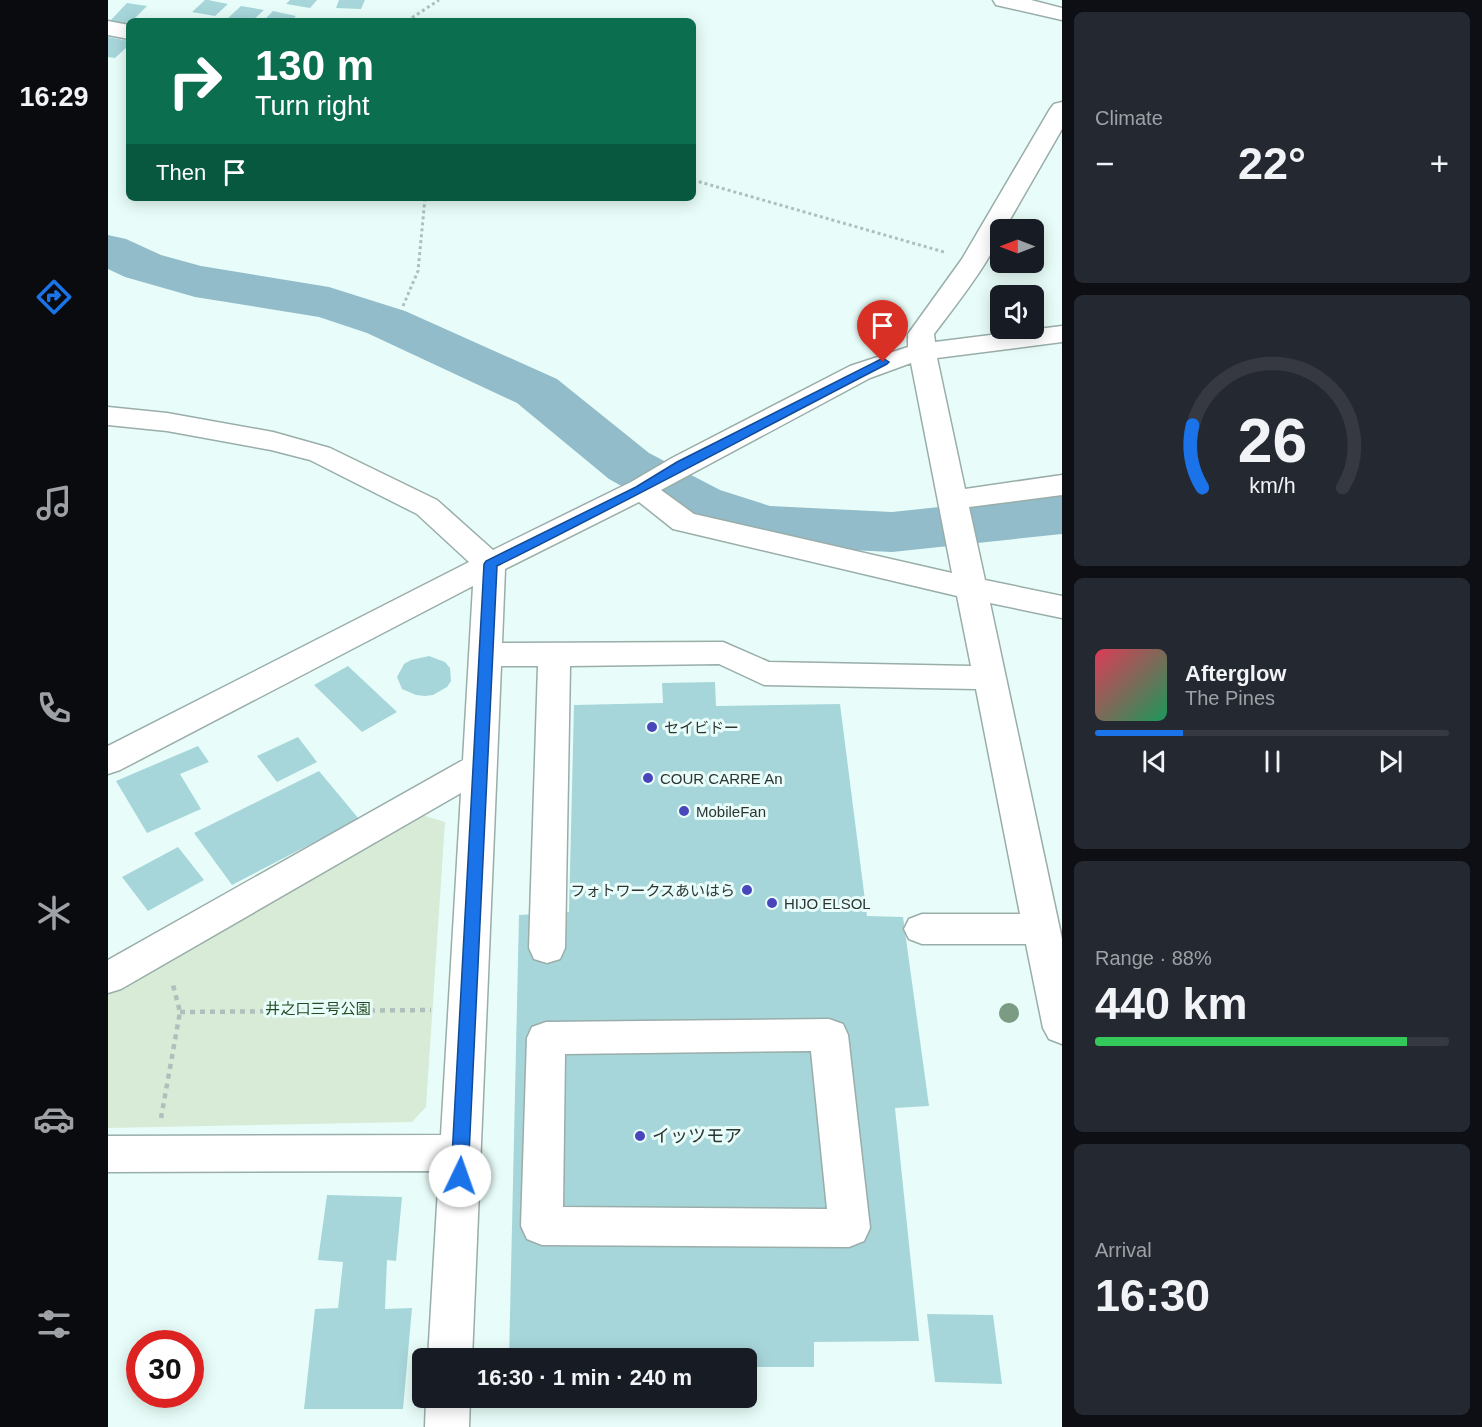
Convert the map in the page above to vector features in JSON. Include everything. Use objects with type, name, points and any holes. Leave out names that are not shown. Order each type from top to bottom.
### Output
[{"type":"street","points":[[1004,0],[1062,14]]},
{"type":"street","points":[[108,28],[126,31]]},
{"type":"street","points":[[1062,109],[974,260],[921,334],[922,352],[954,504],[960,545],[1062,1028]]},
{"type":"street","points":[[108,761],[490,564],[642,489],[681,465],[860,372],[883,362],[922,352],[1062,334]]},
{"type":"street","points":[[108,416],[167,422],[273,441],[320,454],[427,507],[490,564]]},
{"type":"street","points":[[954,504],[1062,485]]},
{"type":"street","points":[[642,489],[684,522],[1062,607]]},
{"type":"street","points":[[451,1348],[490,564]]},
{"type":"street","points":[[486,656],[723,653],[764,673],[989,678]]},
{"type":"street","points":[[547,948],[554,654]]},
{"type":"street","points":[[108,978],[480,766]]},
{"type":"street","points":[[922,929],[1041,929]]},
{"type":"street","points":[[829,1035],[849,1228],[542,1226],[546,1038],[829,1035]]},
{"type":"street","points":[[108,1154],[461,1153]]},
{"type":"street","points":[[447,1427],[448,1408]]},
{"type":"path","points":[[412,18],[440,0]]},
{"type":"path","points":[[696,181],[974,260]]},
{"type":"path","points":[[403,306],[418,271],[425,201]]},
{"type":"path","points":[[155,1154],[180,1012],[167,961],[160,948]]},
{"type":"path","points":[[180,1012],[468,1009]]},
{"type":"green space","name":"井之口三号公園","points":[[422,815],[445,822],[426,1107],[412,1122],[108,1128],[108,994]]},
{"type":"building","points":[[205,0],[228,4],[215,16],[192,12]]},
{"type":"building","points":[[290,0],[317,0],[310,8],[286,4]]},
{"type":"building","points":[[339,0],[365,0],[361,9],[336,8]]},
{"type":"building","points":[[127,3],[147,6],[135,18],[126,18],[126,25],[109,22]]},
{"type":"building","points":[[241,6],[264,10],[255,18],[228,18]]},
{"type":"building","points":[[273,11],[296,16],[294,18],[266,18]]},
{"type":"building","points":[[108,37],[126,40],[126,48],[115,58],[108,57]]},
{"type":"building","points":[[429,656],[445,662],[450,668],[451,681],[447,687],[433,695],[425,696],[402,689],[397,677],[404,664]]},
{"type":"building","points":[[348,666],[397,712],[362,732],[314,685]]},
{"type":"building","points":[[715,682],[716,706],[840,704],[867,916],[903,917],[929,1106],[895,1108],[919,1341],[814,1342],[814,1367],[757,1367],[757,1348],[509,1348],[519,915],[569,912],[574,705],[663,703],[662,683]]},
{"type":"building","points":[[298,737],[317,762],[277,782],[257,756]]},
{"type":"building","points":[[198,746],[209,762],[180,774],[201,809],[147,833],[116,781]]},
{"type":"building","points":[[319,771],[359,819],[232,885],[194,833]]},
{"type":"building","points":[[178,847],[204,880],[148,911],[122,877]]},
{"type":"building","points":[[327,1195],[402,1197],[396,1261],[387,1260],[385,1309],[412,1308],[403,1409],[304,1409],[315,1309],[338,1308],[343,1262],[318,1260]]},
{"type":"building","points":[[927,1314],[993,1315],[1002,1384],[935,1382]]},
{"type":"waterway","points":[[108,250],[143,266],[195,281],[329,303],[386,322],[537,391],[629,466],[699,504],[766,526],[892,532],[1062,514]]},
{"type":"place","name":"セイビドー","points":[[652,727]]},
{"type":"place","name":"COUR CARRE An","points":[[648,778]]},
{"type":"place","name":"MobileFan","points":[[684,811]]},
{"type":"place","name":"フォトワークスあいはら","points":[[747,890]]},
{"type":"place","name":"HIJO ELSOL","points":[[772,903]]},
{"type":"place","name":"イッツモア","points":[[640,1136]]},
{"type":"route","points":[[460,1176],[490,564],[641,489],[681,465],[883,362]]}]
